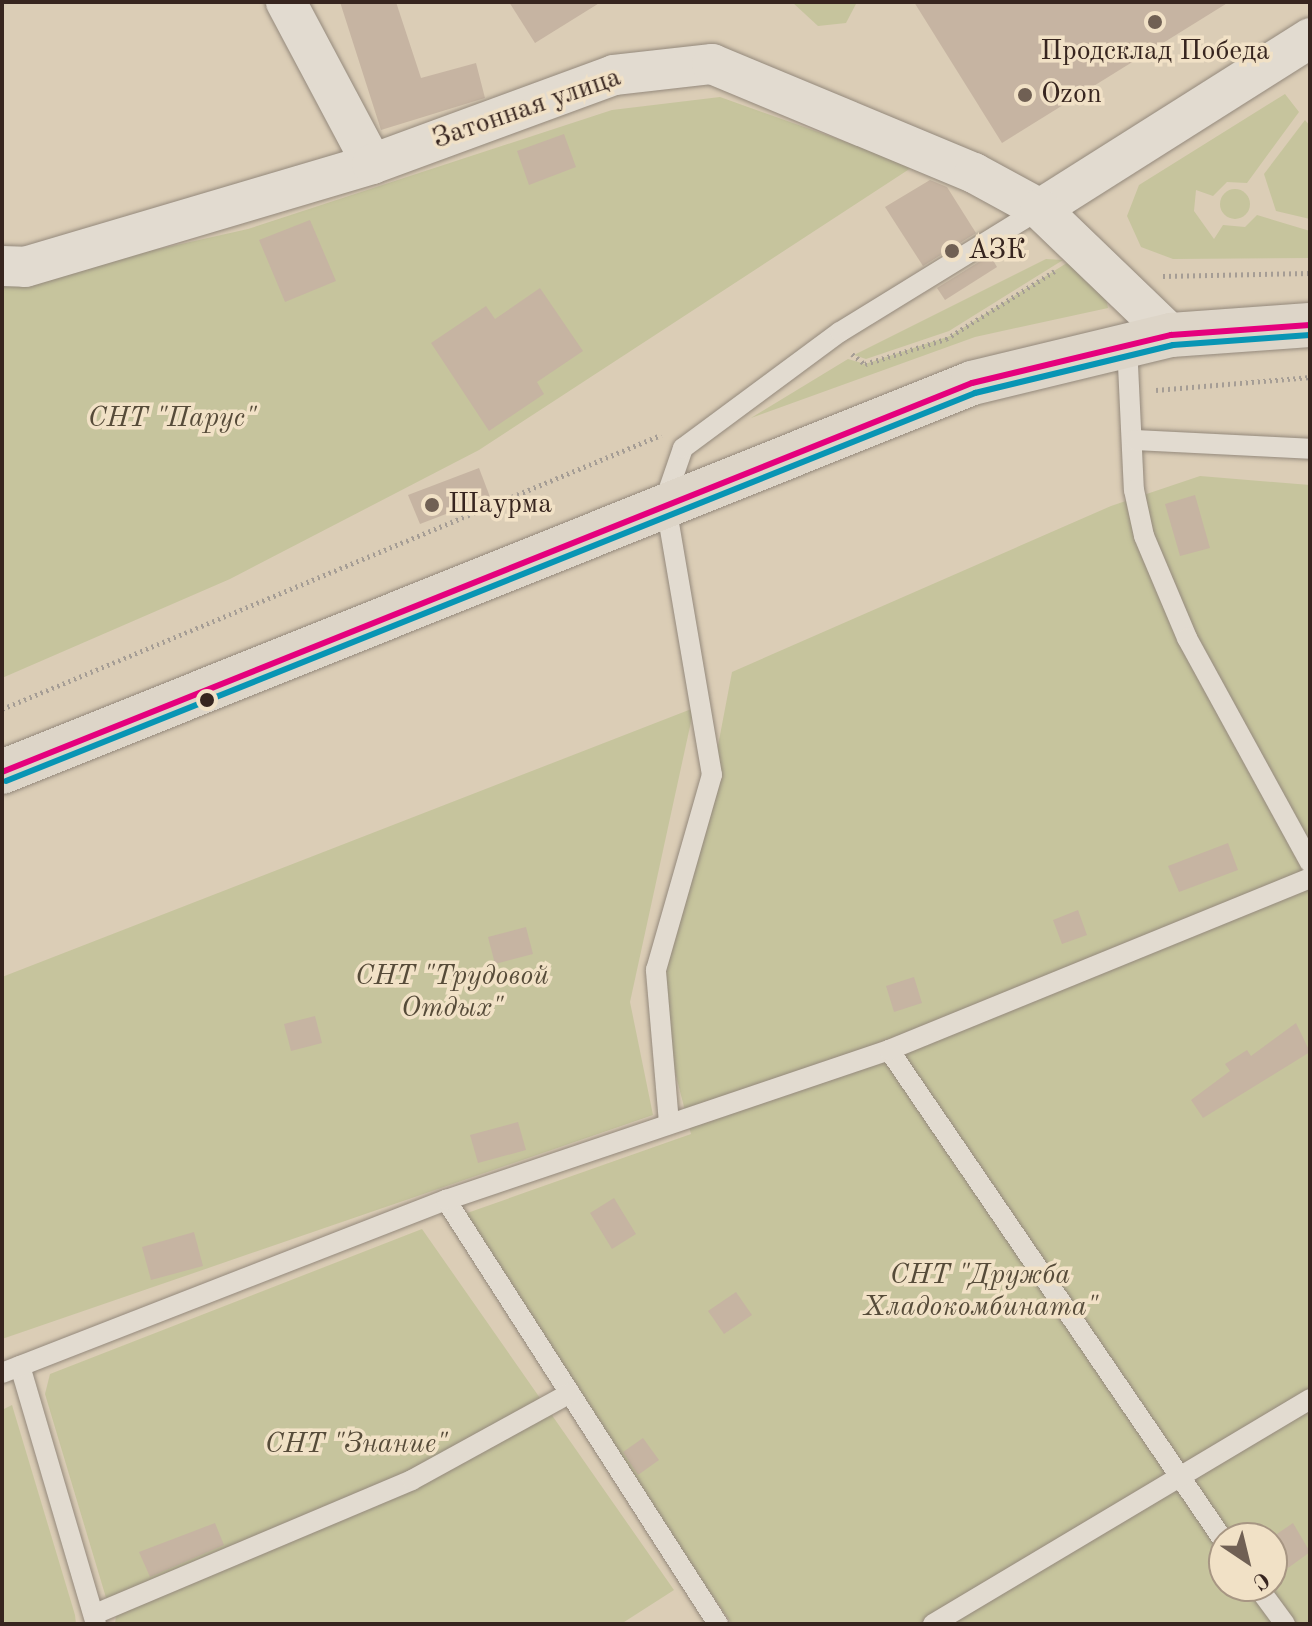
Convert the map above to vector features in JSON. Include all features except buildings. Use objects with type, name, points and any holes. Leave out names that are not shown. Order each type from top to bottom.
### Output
[{"type":"main road","points":[[2,772],[665,500],[972,383],[1171,335],[1310,325]]},
{"type":"street","points":[[286,2],[372,164]]},
{"type":"street","points":[[1040,209],[1310,38]]},
{"type":"street","name":"Затонная улица","points":[[2,266],[25,267],[372,164],[614,75],[712,64],[974,173],[1040,209],[1171,335]]},
{"type":"lane","points":[[669,1123],[656,970],[712,775],[665,500],[683,448],[840,332],[1040,209]]},
{"type":"lane","points":[[1127,344],[1144,536],[1187,638],[1310,863]]},
{"type":"lane","points":[[1135,440],[1310,449]]},
{"type":"lane","points":[[570,1393],[412,1480],[95,1619],[11,1369],[446,1200],[889,1050],[1310,878]]},
{"type":"lane","points":[[889,1050],[1210,1522]]},
{"type":"lane","points":[[446,1200],[718,1624]]},
{"type":"lane","points":[[933,1624],[1310,1399]]},
{"type":"lane","points":[[1269,1602],[1285,1624]]},
{"type":"path","points":[[1131,392],[1310,377]]},
{"type":"green space","points":[[792,2],[857,2],[846,23],[818,26]]},
{"type":"green space","points":[[1285,94],[1299,112],[1247,183],[1227,182],[1213,196],[1196,190],[1194,211],[1214,239],[1223,225],[1245,227],[1257,215],[1310,231],[1310,258],[1173,259],[1141,247],[1127,216],[1139,185]]},
{"type":"green space","name":"СНТ \"Парус\"","points":[[720,97],[914,166],[479,450],[230,579],[2,678],[2,284],[248,229],[612,110]]},
{"type":"green space","points":[[1305,120],[1310,126],[1310,219],[1276,211],[1264,174]]},
{"type":"green space","points":[[1235,189],[1245,194],[1250,204],[1245,214],[1235,219],[1225,214],[1220,204],[1225,194]]},
{"type":"green space","points":[[1046,259],[1063,260],[949,331],[866,359],[854,355]]},
{"type":"green space","points":[[1070,261],[1105,294],[1108,308],[975,337],[751,418],[848,359],[865,364],[950,336]]},
{"type":"green space","name":"СНТ \"Дружба Хладокомбината\"","points":[[1200,476],[1310,485],[1310,1624],[732,1624],[453,1218],[691,1134],[654,990],[694,872],[732,672],[1111,506]]},
{"type":"green space","name":"СНТ \"Трудовой Отдых\"","points":[[694,708],[630,1002],[653,1115],[2,1339],[2,977]]},
{"type":"green space","name":"СНТ \"Знание\"","points":[[422,1229],[674,1590],[621,1624],[115,1624],[118,1600],[107,1601],[45,1394],[50,1374]]},
{"type":"green space","points":[[12,1405],[76,1624],[2,1624],[2,1410]]},
{"type":"transit line","points":[[2,772],[972,383],[1171,335],[1310,325]]},
{"type":"transit line","points":[[6,781],[975,393],[1173,345],[1310,335]]},
{"type":"place","name":"Продсклад Победа","points":[[1155,22]]},
{"type":"place","name":"Ozon","points":[[1025,95]]},
{"type":"place","name":"АЗК","points":[[952,251]]},
{"type":"place","name":"Шаурма","points":[[432,505]]}]
